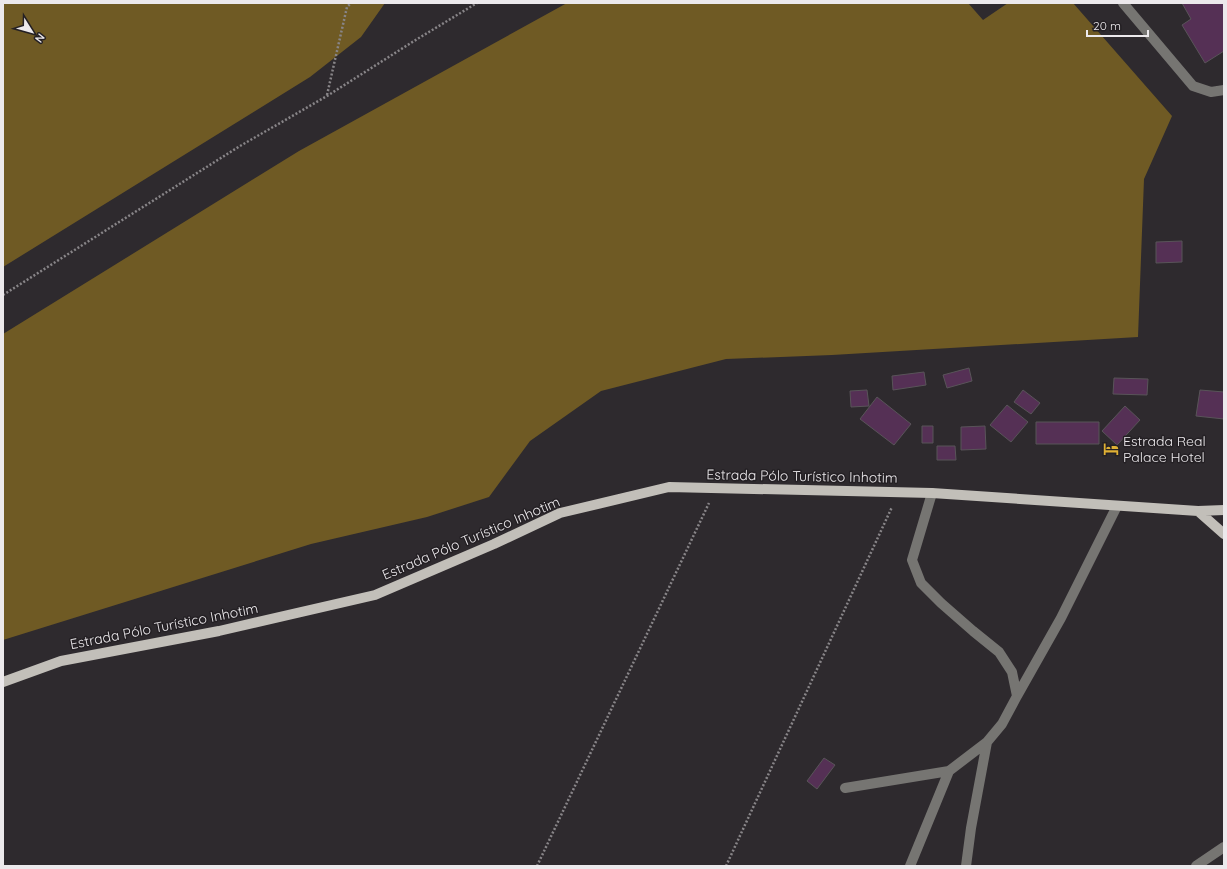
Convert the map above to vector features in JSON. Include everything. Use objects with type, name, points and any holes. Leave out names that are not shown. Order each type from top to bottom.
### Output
[{"type":"main road","name":"Estrada Pólo Turístico Inhotim","points":[[3,682],[61,661],[219,631],[375,595],[494,544],[560,513],[669,488],[932,493],[1198,511],[1224,510]]},
{"type":"main road","points":[[1198,511],[1224,534]]},
{"type":"street","points":[[1123,3],[1193,86],[1211,92],[1224,90]]},
{"type":"street","points":[[932,493],[912,560],[920,583],[973,631],[1000,652],[1012,672],[1017,696]]},
{"type":"street","points":[[845,788],[949,771],[987,742],[1002,724],[1061,618],[1117,506]]},
{"type":"street","points":[[966,866],[971,828],[987,742]]},
{"type":"street","points":[[910,866],[949,771]]},
{"type":"street","points":[[1196,866],[1224,847]]},
{"type":"path","points":[[327,96],[347,7],[351,3]]},
{"type":"path","points":[[3,295],[240,146],[327,96],[414,41],[478,3]]},
{"type":"path","points":[[537,866],[716,488]]},
{"type":"path","points":[[726,866],[899,492]]},
{"type":"shaded area","points":[[3,3],[385,3],[361,37],[310,77],[3,267]]},
{"type":"shaded area","points":[[567,3],[968,3],[983,20],[1008,3],[1073,3],[1172,116],[1144,179],[1138,337],[832,355],[726,359],[601,391],[530,441],[489,497],[427,517],[311,544],[3,640],[3,334],[299,151]]},
{"type":"building","points":[[1182,3],[1224,3],[1224,51],[1205,63],[1182,25],[1191,19]]},
{"type":"building","points":[[1182,241],[1182,262],[1156,263],[1156,242]]},
{"type":"building","points":[[969,368],[972,381],[947,388],[943,375]]},
{"type":"building","points":[[924,372],[926,385],[893,390],[892,376]]},
{"type":"building","points":[[1114,378],[1148,379],[1147,395],[1113,394]]},
{"type":"building","points":[[867,390],[869,406],[851,407],[850,391]]},
{"type":"building","points":[[1023,390],[1040,403],[1031,414],[1014,402]]},
{"type":"building","points":[[1200,390],[1224,392],[1224,419],[1196,416]]},
{"type":"building","points":[[877,397],[911,424],[894,445],[860,419]]},
{"type":"building","points":[[1007,405],[1028,422],[1011,442],[990,425]]},
{"type":"building","points":[[1125,406],[1140,420],[1117,445],[1102,431]]},
{"type":"building","points":[[1036,422],[1099,422],[1099,444],[1036,444]]},
{"type":"building","points":[[922,426],[933,426],[933,443],[922,443]]},
{"type":"building","points":[[985,426],[986,449],[961,450],[961,427]]},
{"type":"building","points":[[937,446],[955,446],[956,460],[937,460]]},
{"type":"building","points":[[824,758],[835,765],[817,789],[807,781]]},
{"type":"place","name":"Estrada Real Palace Hotel","points":[[1111,449]]}]
